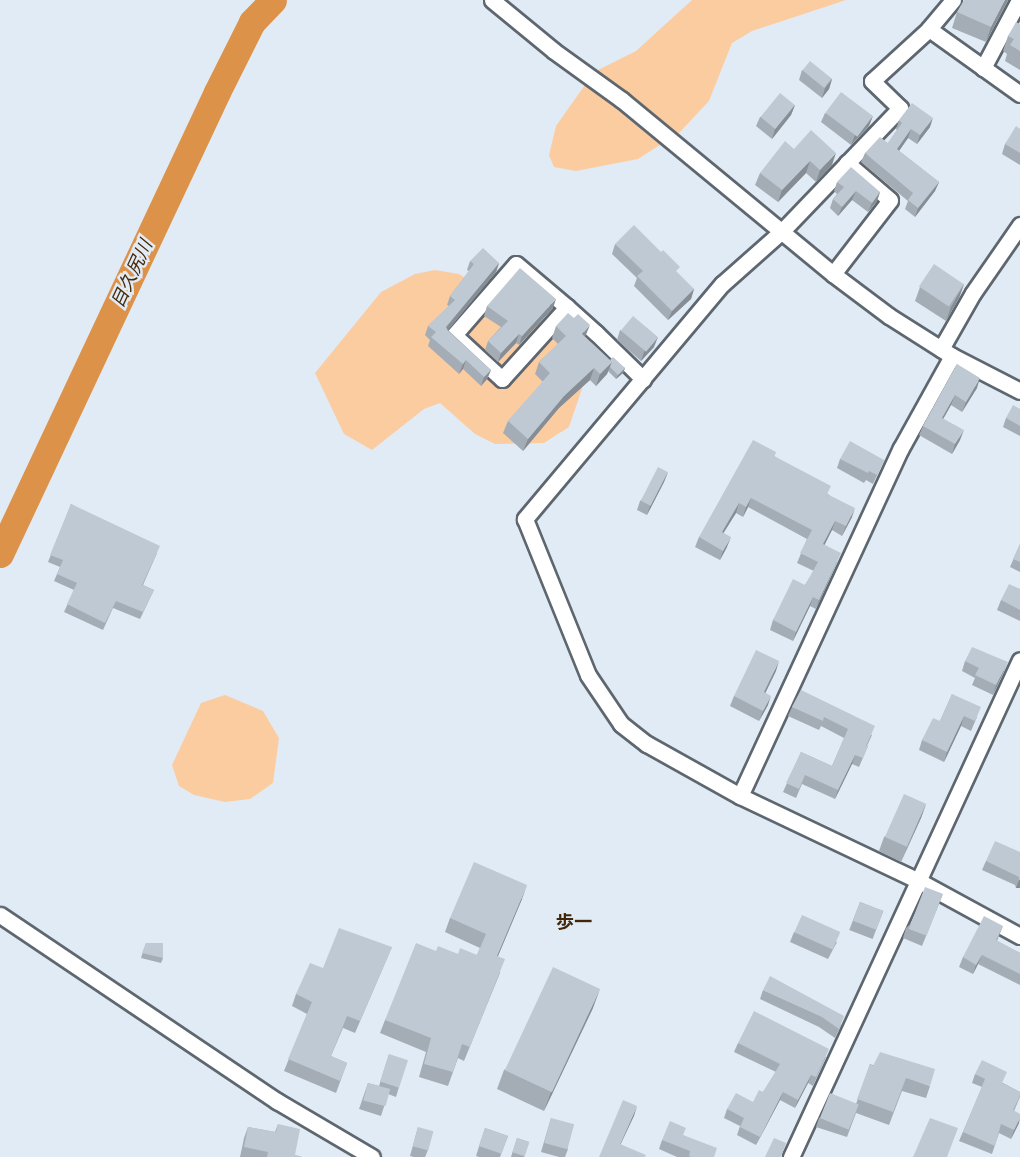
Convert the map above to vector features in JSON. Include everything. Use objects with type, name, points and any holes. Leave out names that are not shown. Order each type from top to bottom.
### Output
[{"type":"street","points":[[492,0],[554,51],[622,100],[833,274],[889,316],[946,352],[1020,391]]},
{"type":"street","points":[[953,0],[929,29],[872,81],[900,108],[782,231],[722,284],[525,519],[588,675],[621,724],[647,744],[740,796],[919,881],[1020,936]]},
{"type":"street","points":[[983,68],[1019,0]]},
{"type":"street","points":[[929,29],[1020,94]]},
{"type":"street","points":[[833,274],[890,200],[847,163]]},
{"type":"street","points":[[740,796],[973,292],[1016,230]]},
{"type":"street","points":[[567,307],[502,379],[454,335],[516,264],[567,307],[643,378]]},
{"type":"street","points":[[791,1157],[1020,660]]},
{"type":"street","points":[[0,915],[277,1101],[368,1156]]},
{"type":"shaded area","points":[[692,0],[846,0],[752,31],[732,43],[709,101],[680,132],[638,159],[576,171],[554,167],[549,155],[556,126],[594,72],[636,51]]},
{"type":"shaded area","points":[[435,270],[459,274],[562,340],[588,371],[569,427],[544,443],[495,444],[475,434],[440,403],[424,409],[372,450],[344,434],[315,373],[381,292],[415,274]]},
{"type":"shaded area","points":[[225,695],[263,711],[279,738],[273,783],[250,799],[225,802],[194,795],[179,786],[172,765],[201,703]]},
{"type":"building","points":[[964,0],[1005,0],[991,27],[957,12]]},
{"type":"building","points":[[1016,22],[1020,24],[1020,51],[1010,45],[1014,39],[1008,36]]},
{"type":"building","points":[[810,61],[832,79],[824,88],[802,70]]},
{"type":"building","points":[[841,92],[873,116],[857,137],[825,113]]},
{"type":"building","points":[[780,93],[795,105],[775,129],[760,117]]},
{"type":"building","points":[[912,103],[933,118],[920,135],[911,129],[897,149],[939,182],[918,208],[908,200],[913,193],[865,153],[880,137],[888,143],[902,123],[899,120]]},
{"type":"building","points":[[1016,126],[1020,129],[1020,153],[1005,144]]},
{"type":"building","points":[[811,130],[836,153],[820,170],[810,161],[782,190],[760,173],[785,141],[794,149]]},
{"type":"building","points":[[851,167],[880,192],[872,203],[856,191],[842,207],[833,199],[844,187],[837,182]]},
{"type":"building","points":[[634,225],[680,267],[676,271],[694,289],[672,311],[637,276],[643,271],[615,244]]},
{"type":"building","points":[[483,248],[499,263],[446,327],[491,370],[484,377],[466,360],[463,364],[431,337],[436,332],[428,326],[455,300],[450,296],[474,264],[470,261]]},
{"type":"building","points":[[934,264],[964,284],[949,307],[919,286]]},
{"type":"building","points":[[520,268],[556,299],[522,336],[519,334],[501,353],[488,341],[508,321],[487,306]]},
{"type":"building","points":[[568,313],[574,318],[578,314],[590,325],[582,334],[612,362],[600,374],[594,368],[564,396],[528,439],[508,421],[550,373],[539,362],[566,336],[556,326]]},
{"type":"building","points":[[633,316],[658,337],[646,352],[621,331]]},
{"type":"building","points":[[613,357],[625,368],[618,375],[610,367],[612,362],[610,360]]},
{"type":"building","points":[[957,364],[980,378],[966,402],[955,395],[942,418],[964,430],[955,444],[923,426]]},
{"type":"building","points":[[1013,405],[1020,409],[1020,426],[1006,418]]},
{"type":"building","points":[[753,440],[776,452],[774,456],[831,486],[827,494],[855,508],[846,526],[835,521],[823,544],[841,553],[819,600],[813,597],[796,632],[773,620],[793,579],[805,585],[818,562],[800,553],[812,530],[751,498],[746,507],[739,503],[722,532],[731,537],[723,551],[699,537]]},
{"type":"building","points":[[850,441],[884,460],[877,475],[840,459]]},
{"type":"building","points":[[658,467],[668,472],[651,506],[641,501]]},
{"type":"building","points":[[71,504],[160,546],[142,585],[154,590],[143,612],[116,601],[105,623],[67,604],[77,583],[57,574],[63,560],[50,555]]},
{"type":"building","points":[[1020,544],[1020,562],[1013,559]]},
{"type":"building","points":[[1009,584],[1020,589],[1020,610],[1001,600]]},
{"type":"building","points":[[972,647],[1008,662],[996,685],[975,675],[979,668],[965,661]]},
{"type":"building","points":[[756,650],[779,661],[764,692],[771,696],[763,711],[734,696]]},
{"type":"building","points":[[801,690],[875,726],[863,758],[855,755],[838,790],[805,775],[799,789],[786,783],[801,752],[832,766],[848,729],[824,717],[823,721],[792,707]]},
{"type":"building","points":[[952,694],[981,707],[975,721],[964,716],[947,752],[922,740],[933,718],[940,721]]},
{"type":"building","points":[[904,794],[926,804],[907,847],[885,837]]},
{"type":"building","points":[[995,841],[1020,852],[1020,880],[1019,877],[986,861]]},
{"type":"building","points":[[474,862],[527,885],[497,956],[505,959],[470,1047],[462,1044],[453,1072],[424,1064],[431,1038],[385,1020],[416,943],[436,951],[438,946],[458,954],[460,948],[477,955],[486,934],[450,918]]},
{"type":"building","points":[[925,887],[943,894],[927,936],[909,929]]},
{"type":"building","points":[[860,902],[883,911],[876,930],[853,921]]},
{"type":"building","points":[[802,915],[840,932],[833,949],[794,932]]},
{"type":"building","points":[[984,916],[1003,926],[996,940],[1020,953],[1020,974],[982,955],[976,965],[963,957]]},
{"type":"building","points":[[339,928],[392,947],[360,1021],[347,1016],[331,1056],[347,1063],[340,1081],[288,1059],[312,1002],[296,994],[310,963],[323,968]]},
{"type":"building","points":[[146,943],[163,943],[163,958],[142,953]]},
{"type":"building","points":[[553,967],[600,989],[552,1092],[505,1070]]},
{"type":"building","points":[[770,976],[844,1016],[839,1029],[822,1017],[763,990]]},
{"type":"building","points":[[754,1011],[829,1049],[816,1077],[811,1075],[798,1100],[783,1092],[760,1137],[740,1127],[744,1118],[727,1109],[736,1093],[753,1102],[759,1090],[763,1092],[780,1064],[738,1043]]},
{"type":"building","points":[[880,1052],[935,1069],[930,1086],[906,1078],[893,1112],[857,1099],[870,1064],[873,1066]]},
{"type":"building","points":[[389,1054],[408,1060],[399,1088],[380,1082]]},
{"type":"building","points":[[982,1060],[1007,1072],[1002,1083],[1020,1092],[1013,1110],[1020,1114],[1020,1118],[1014,1130],[1001,1124],[995,1146],[963,1132],[985,1079],[975,1074]]},
{"type":"building","points":[[368,1083],[390,1089],[386,1106],[363,1100]]},
{"type":"building","points":[[830,1093],[859,1105],[849,1130],[820,1118]]},
{"type":"building","points":[[623,1100],[637,1106],[620,1144],[646,1155],[645,1157],[599,1157]]},
{"type":"building","points":[[551,1118],[574,1124],[567,1149],[544,1143]]},
{"type":"building","points":[[930,1118],[958,1128],[947,1157],[913,1157]]},
{"type":"building","points":[[670,1121],[686,1128],[683,1135],[717,1148],[714,1157],[691,1157],[689,1156],[690,1151],[662,1140]]},
{"type":"building","points":[[278,1124],[300,1129],[295,1155],[302,1157],[267,1157],[268,1152],[244,1147],[248,1127],[276,1132]]},
{"type":"building","points":[[418,1127],[433,1131],[428,1150],[413,1146]]},
{"type":"building","points":[[485,1128],[508,1136],[502,1154],[479,1146]]},
{"type":"building","points":[[517,1138],[529,1142],[525,1156],[512,1152]]},
{"type":"building","points":[[774,1138],[786,1143],[781,1157],[765,1157]]},
{"type":"waterway","name":"目久尻川","points":[[0,554],[217,92],[252,22],[273,0]]},
{"type":"district","name":"歩一","points":[[574,922]]}]
